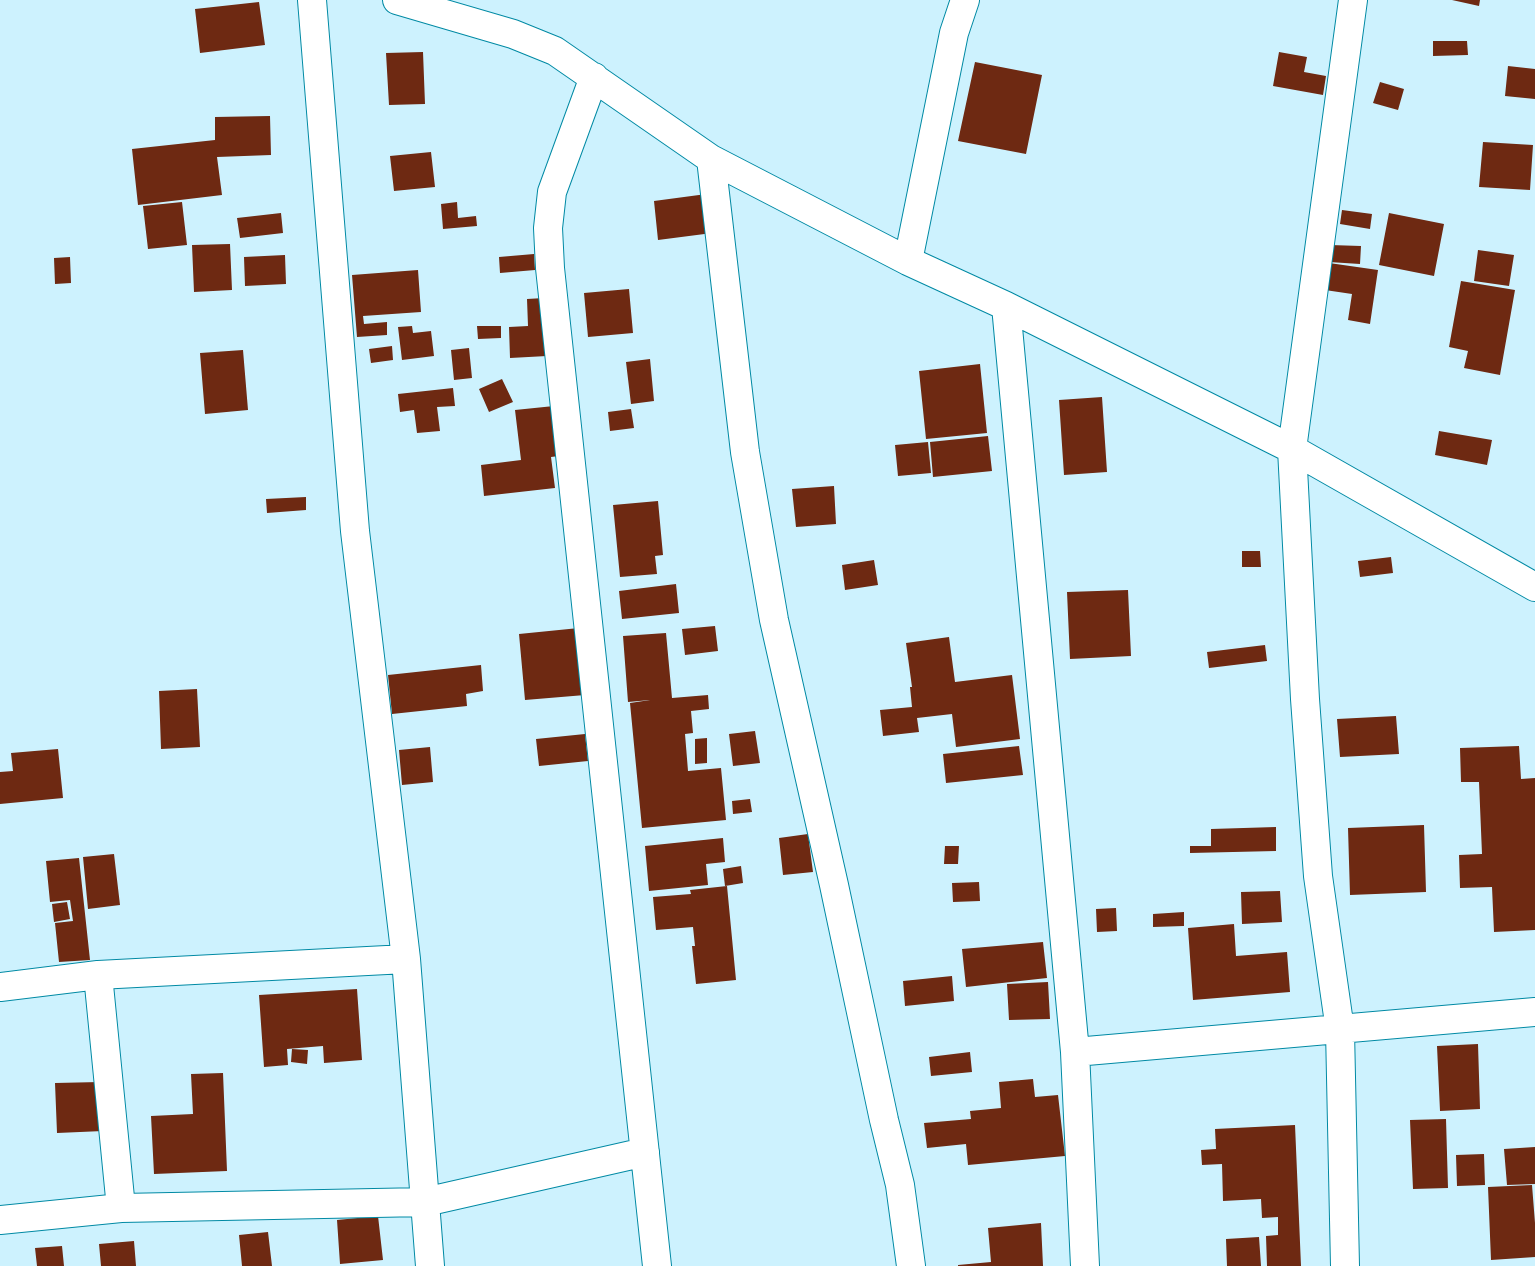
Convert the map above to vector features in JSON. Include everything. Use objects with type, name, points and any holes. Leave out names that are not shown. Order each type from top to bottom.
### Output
[{"type":"street","points":[[312,0],[355,532],[406,959],[430,1266]]},
{"type":"street","points":[[397,0],[513,34],[555,52],[712,159],[908,261],[1006,306],[1292,449],[1535,587]]},
{"type":"street","points":[[908,261],[954,33],[965,0]]},
{"type":"street","points":[[1345,1266],[1340,1030],[1318,876],[1305,699],[1292,449],[1353,0]]},
{"type":"street","points":[[594,78],[552,192],[548,228],[549,258],[657,1266]]},
{"type":"street","points":[[712,159],[744,443],[774,620],[900,1185],[912,1266]]},
{"type":"street","points":[[1006,306],[1075,1052],[1085,1266]]},
{"type":"street","points":[[0,987],[98,975],[406,959]]},
{"type":"street","points":[[98,975],[121,1208]]},
{"type":"street","points":[[1075,1052],[1535,1012]]},
{"type":"street","points":[[0,1220],[121,1208],[425,1202],[645,1152]]},
{"type":"building","points":[[1452,0],[1480,0],[1479,6]]},
{"type":"building","points":[[259,2],[265,45],[200,53],[195,9]]},
{"type":"building","points":[[1433,41],[1467,41],[1468,55],[1433,56]]},
{"type":"building","points":[[423,52],[425,104],[389,105],[386,53]]},
{"type":"building","points":[[1279,52],[1307,57],[1304,72],[1326,76],[1323,95],[1273,86]]},
{"type":"building","points":[[975,62],[1042,75],[1026,154],[958,141]]},
{"type":"building","points":[[1508,66],[1535,69],[1535,99],[1505,96]]},
{"type":"building","points":[[1380,82],[1404,89],[1398,110],[1373,103]]},
{"type":"building","points":[[270,116],[271,155],[217,157],[222,195],[138,205],[132,149],[215,140],[215,117]]},
{"type":"building","points":[[1483,142],[1533,145],[1530,190],[1479,187]]},
{"type":"building","points":[[431,152],[435,187],[394,191],[390,156]]},
{"type":"building","points":[[714,193],[720,232],[658,240],[654,201]]},
{"type":"building","points":[[182,202],[187,245],[148,249],[143,206]]},
{"type":"building","points":[[457,202],[458,218],[476,216],[477,226],[443,229],[441,204]]},
{"type":"building","points":[[1342,210],[1372,214],[1370,229],[1340,224]]},
{"type":"building","points":[[281,213],[283,233],[240,238],[237,218]]},
{"type":"building","points":[[1389,213],[1444,224],[1434,276],[1379,265]]},
{"type":"building","points":[[230,244],[232,290],[194,292],[192,245]]},
{"type":"building","points":[[1330,245],[1361,246],[1360,264],[1329,262]]},
{"type":"building","points":[[1478,250],[1514,255],[1509,286],[1474,281]]},
{"type":"building","points":[[534,254],[535,270],[500,273],[499,257]]},
{"type":"building","points":[[285,255],[286,284],[245,286],[244,257]]},
{"type":"building","points":[[70,257],[71,283],[55,284],[54,258]]},
{"type":"building","points":[[1329,263],[1378,270],[1370,324],[1348,320],[1352,294],[1325,290]]},
{"type":"building","points":[[418,270],[421,312],[363,316],[364,324],[387,322],[387,335],[357,337],[352,275]]},
{"type":"building","points":[[1461,281],[1515,290],[1500,375],[1464,368],[1468,351],[1449,347]]},
{"type":"building","points":[[629,289],[633,333],[588,337],[584,293]]},
{"type":"building","points":[[544,298],[547,356],[510,358],[509,327],[528,326],[527,299]]},
{"type":"building","points":[[412,326],[413,333],[431,331],[434,356],[402,360],[398,327]]},
{"type":"building","points":[[477,326],[501,326],[501,338],[478,339]]},
{"type":"building","points":[[392,346],[393,360],[371,363],[369,349]]},
{"type":"building","points":[[469,348],[472,378],[454,380],[451,350]]},
{"type":"building","points":[[243,350],[248,410],[205,414],[200,353]]},
{"type":"building","points":[[650,359],[654,401],[631,404],[626,362]]},
{"type":"building","points":[[980,364],[987,433],[926,439],[919,371]]},
{"type":"building","points":[[502,379],[513,402],[489,412],[479,389]]},
{"type":"building","points":[[453,388],[455,406],[437,407],[440,431],[417,433],[414,410],[400,412],[398,394]]},
{"type":"building","points":[[1102,397],[1107,472],[1064,475],[1059,400]]},
{"type":"building","points":[[554,406],[559,456],[551,457],[555,488],[484,496],[481,465],[521,460],[515,410]]},
{"type":"building","points":[[631,409],[634,428],[610,431],[608,412]]},
{"type":"building","points":[[1439,431],[1492,440],[1487,465],[1435,455]]},
{"type":"building","points":[[988,436],[992,471],[933,477],[930,442]]},
{"type":"building","points":[[928,442],[931,473],[898,476],[895,445]]},
{"type":"building","points":[[834,486],[836,524],[796,527],[792,489]]},
{"type":"building","points":[[306,497],[306,510],[267,513],[266,499]]},
{"type":"building","points":[[658,501],[663,555],[655,556],[657,574],[620,577],[613,505]]},
{"type":"building","points":[[1242,551],[1260,551],[1261,567],[1242,567]]},
{"type":"building","points":[[1391,557],[1393,573],[1360,577],[1358,561]]},
{"type":"building","points":[[874,560],[878,585],[845,590],[842,565]]},
{"type":"building","points":[[676,584],[679,613],[622,619],[619,591]]},
{"type":"building","points":[[1128,590],[1131,656],[1070,659],[1067,592]]},
{"type":"building","points":[[715,626],[718,651],[685,655],[682,629]]},
{"type":"building","points":[[579,628],[585,695],[525,700],[519,634]]},
{"type":"building","points":[[666,633],[672,698],[708,695],[709,709],[691,711],[693,733],[685,734],[688,771],[721,768],[726,820],[642,828],[630,703],[650,700],[628,702],[623,636]]},
{"type":"building","points":[[949,637],[955,682],[1012,675],[1020,739],[956,747],[952,714],[917,718],[919,732],[883,736],[880,710],[912,707],[910,687],[912,687],[906,643]]},
{"type":"building","points":[[1265,645],[1267,661],[1209,668],[1207,652]]},
{"type":"building","points":[[481,665],[483,691],[466,694],[467,706],[392,714],[388,675]]},
{"type":"building","points":[[197,689],[200,747],[161,749],[159,691]]},
{"type":"building","points":[[1396,716],[1399,754],[1340,757],[1337,719]]},
{"type":"building","points":[[755,731],[760,763],[733,766],[729,734]]},
{"type":"building","points":[[585,734],[588,761],[539,766],[536,739]]},
{"type":"building","points":[[707,738],[707,763],[695,764],[695,739]]},
{"type":"building","points":[[1019,746],[1023,775],[946,783],[943,754]]},
{"type":"building","points":[[1519,746],[1521,779],[1535,778],[1535,930],[1494,932],[1492,887],[1460,888],[1459,855],[1482,854],[1479,782],[1461,782],[1460,748]]},
{"type":"building","points":[[430,747],[433,782],[402,785],[399,750]]},
{"type":"building","points":[[58,749],[63,798],[0,804],[0,772],[13,771],[11,753]]},
{"type":"building","points":[[750,799],[752,812],[733,814],[732,801]]},
{"type":"building","points":[[1424,825],[1426,892],[1350,895],[1348,828]]},
{"type":"building","points":[[1276,827],[1276,851],[1190,853],[1190,846],[1211,846],[1211,829]]},
{"type":"building","points":[[808,834],[813,872],[783,875],[779,838]]},
{"type":"building","points":[[723,838],[725,862],[706,864],[708,885],[649,891],[645,846]]},
{"type":"building","points":[[945,846],[959,846],[958,864],[944,864]]},
{"type":"building","points":[[114,854],[120,905],[88,909],[83,857]]},
{"type":"building","points":[[79,858],[90,960],[59,962],[55,923],[73,921],[70,900],[50,902],[46,861]]},
{"type":"building","points":[[741,866],[743,883],[725,886],[723,869]]},
{"type":"building","points":[[979,882],[980,901],[953,902],[952,883]]},
{"type":"building","points":[[727,886],[736,980],[696,984],[692,946],[695,946],[693,927],[656,930],[653,897],[691,894],[690,890]]},
{"type":"building","points":[[1280,891],[1282,922],[1242,924],[1241,892]]},
{"type":"building","points":[[67,902],[70,919],[54,922],[52,904]]},
{"type":"building","points":[[1116,908],[1117,931],[1097,932],[1096,909]]},
{"type":"building","points":[[1184,912],[1184,926],[1153,927],[1153,914]]},
{"type":"building","points":[[1234,924],[1236,956],[1287,952],[1290,992],[1193,1000],[1188,928]]},
{"type":"building","points":[[1043,942],[1047,978],[966,987],[962,949]]},
{"type":"building","points":[[952,976],[954,1001],[905,1006],[903,981]]},
{"type":"building","points":[[1048,982],[1050,1019],[1009,1020],[1007,984]]},
{"type":"building","points":[[357,989],[362,1060],[324,1063],[323,1046],[287,1049],[288,1065],[264,1067],[259,995]]},
{"type":"building","points":[[1478,1044],[1480,1109],[1440,1111],[1437,1046]]},
{"type":"building","points":[[292,1049],[308,1050],[307,1064],[291,1062]]},
{"type":"building","points":[[970,1052],[972,1072],[931,1076],[929,1057]]},
{"type":"building","points":[[223,1073],[227,1171],[154,1174],[151,1116],[193,1114],[191,1074]]},
{"type":"building","points":[[1033,1079],[1035,1097],[1058,1095],[1065,1156],[968,1165],[966,1144],[927,1148],[924,1123],[971,1119],[970,1111],[1001,1108],[999,1082]]},
{"type":"building","points":[[100,1082],[103,1131],[57,1133],[55,1083]]},
{"type":"building","points":[[1446,1119],[1448,1188],[1413,1189],[1410,1120]]},
{"type":"building","points":[[1295,1125],[1301,1266],[1267,1266],[1266,1236],[1278,1235],[1278,1217],[1262,1218],[1261,1199],[1223,1201],[1222,1164],[1202,1165],[1201,1150],[1216,1149],[1215,1129]]},
{"type":"building","points":[[1535,1147],[1535,1184],[1507,1185],[1504,1149]]},
{"type":"building","points":[[1484,1154],[1485,1185],[1457,1186],[1456,1155]]},
{"type":"building","points":[[1532,1185],[1535,1257],[1491,1260],[1488,1187]]},
{"type":"building","points":[[378,1216],[383,1260],[340,1264],[337,1220]]},
{"type":"building","points":[[1041,1223],[1043,1266],[958,1266],[991,1262],[988,1228]]},
{"type":"building","points":[[268,1232],[272,1266],[242,1266],[239,1235]]},
{"type":"building","points":[[1259,1237],[1261,1266],[1227,1266],[1226,1239]]},
{"type":"building","points":[[134,1241],[136,1266],[101,1266],[99,1244]]},
{"type":"building","points":[[62,1246],[64,1266],[37,1266],[35,1248]]}]
